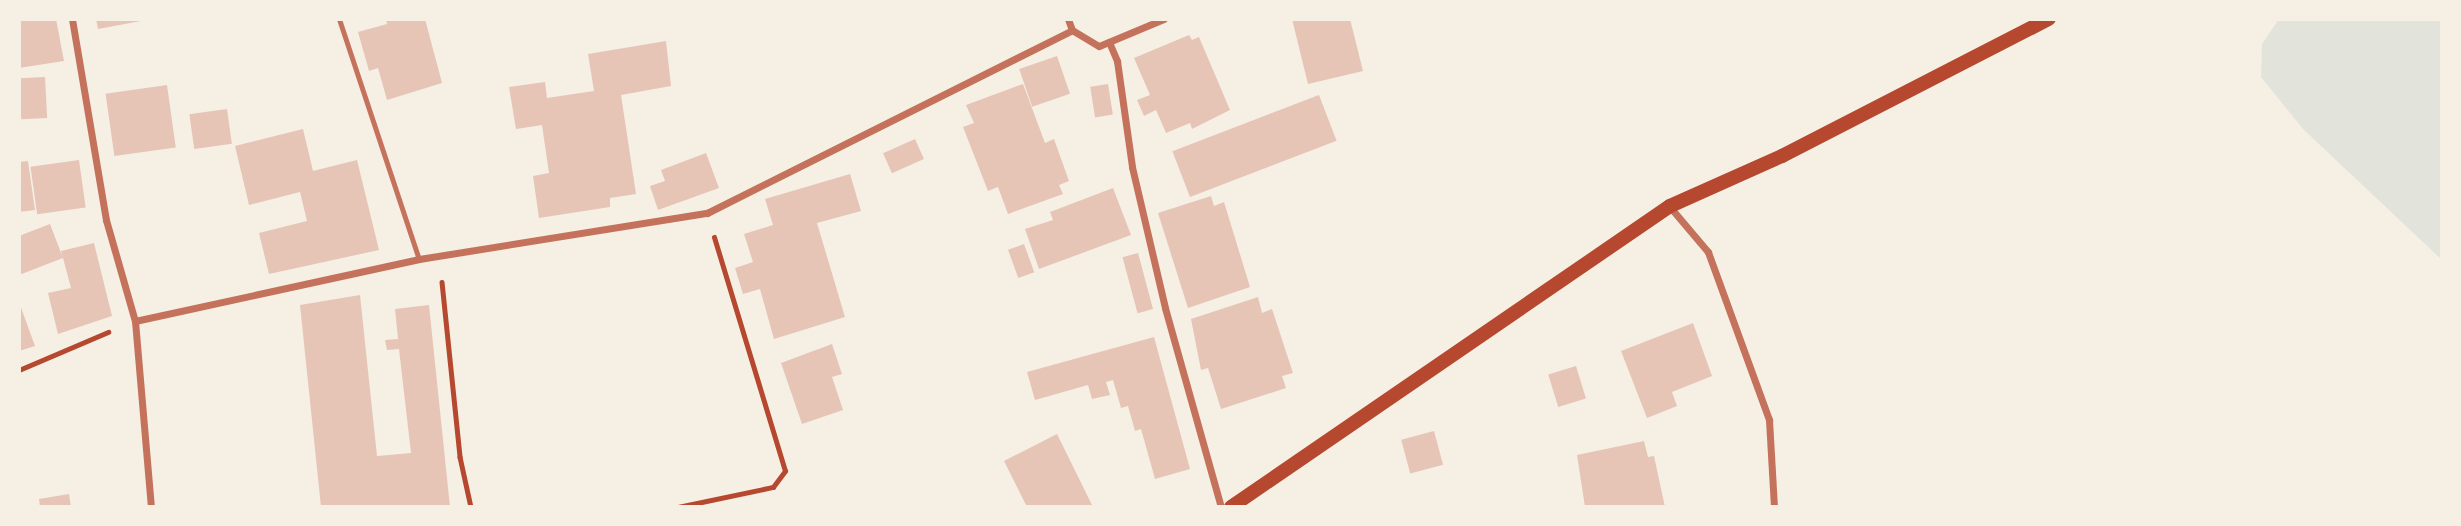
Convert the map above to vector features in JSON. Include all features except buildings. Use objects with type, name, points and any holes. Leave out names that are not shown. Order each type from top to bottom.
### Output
[{"type":"main road","points":[[1231,507],[1670,206],[1782,156],[2049,19]]},
{"type":"street","points":[[72,19],[106,220],[135,321],[151,507]]},
{"type":"street","points":[[1068,19],[1072,30],[1099,46],[1164,19]]},
{"type":"street","points":[[135,321],[419,259],[707,214],[1072,30]]},
{"type":"street","points":[[1110,42],[1117,61],[1132,167],[1165,308],[1221,507]]},
{"type":"street","points":[[1670,206],[1709,251],[1769,421],[1774,507]]},
{"type":"lane","points":[[340,19],[419,259]]},
{"type":"path","points":[[678,507],[773,487],[785,471],[707,214]]},
{"type":"path","points":[[439,256],[460,457],[471,507]]},
{"type":"path","points":[[19,370],[135,321]]},
{"type":"shaded area","points":[[2279,19],[2442,19],[2442,260],[2303,129],[2261,77],[2262,44]]}]
